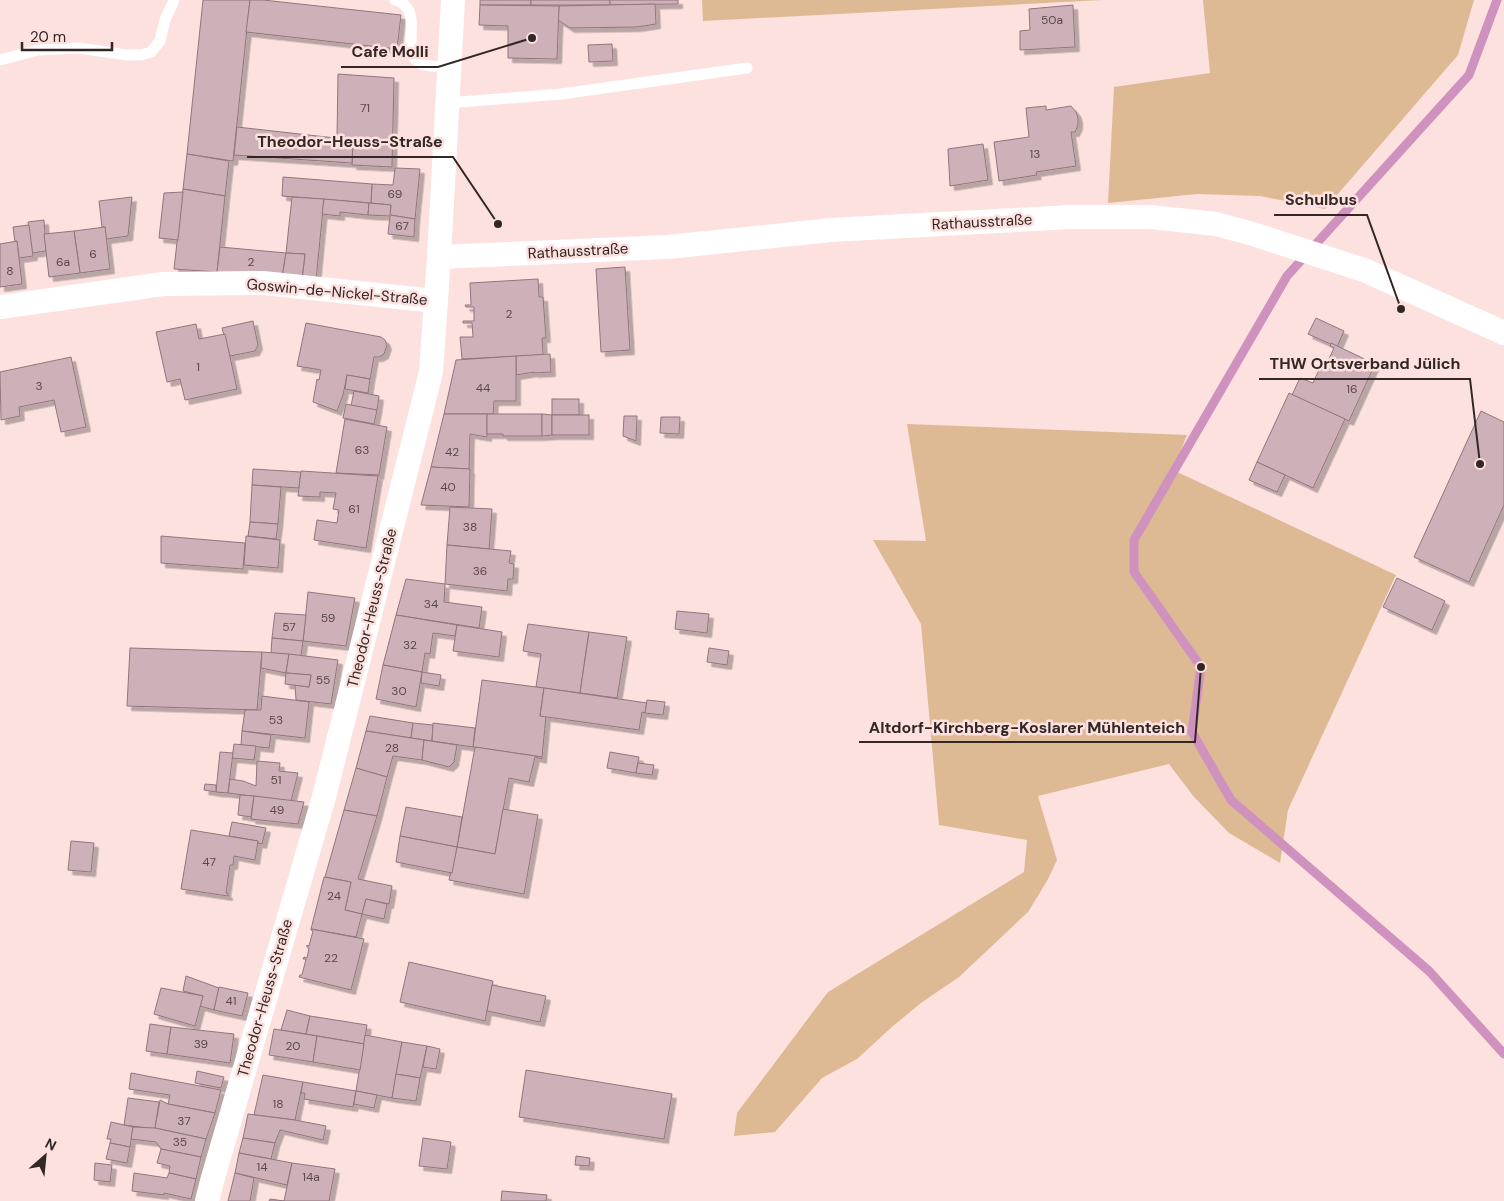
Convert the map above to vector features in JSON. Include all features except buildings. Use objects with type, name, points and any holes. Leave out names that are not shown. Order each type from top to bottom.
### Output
[{"type":"street","name":"Theodor-Heuss-Straße","points":[[208,1201],[212,1181],[324,797],[431,372],[453,0]]},
{"type":"street","name":"Rathausstraße","points":[[439,257],[668,247],[831,230],[1071,217],[1151,217],[1216,224],[1364,270],[1504,333]]},
{"type":"street","name":"Goswin-de-Nickel-Straße","points":[[0,307],[163,284],[263,283],[436,301]]},
{"type":"lane","points":[[0,60],[38,50],[79,48],[127,55],[141,55],[151,52],[160,41],[165,20],[174,0]]},
{"type":"lane","points":[[395,0],[402,2],[408,8],[411,17],[412,46],[415,58],[427,66],[449,66]]},
{"type":"lane","points":[[447,103],[561,94],[747,68]]},
{"type":"shaded area","points":[[702,0],[1103,0],[703,21]]},
{"type":"shaded area","points":[[1203,0],[1474,0],[1458,55],[1325,209],[1260,196],[1197,194],[1108,203],[1114,87],[1210,73]]},
{"type":"shaded area","points":[[907,424],[1187,435],[1173,470],[1396,575],[1288,810],[1280,863],[1229,833],[1194,797],[1169,764],[1038,796],[1057,860],[1028,912],[959,977],[921,1003],[857,1059],[822,1078],[775,1132],[734,1136],[737,1113],[828,992],[1024,872],[1027,840],[939,825],[921,624],[873,540],[926,541]]},
{"type":"waterway","points":[[1497,0],[1469,75],[1287,276],[1134,540],[1134,572],[1201,667],[1192,732],[1231,800],[1429,971],[1504,1054]]},
{"type":"place","name":"Cafe Molli","points":[[532,38]]},
{"type":"place","name":"Theodor-Heuss-Straße","points":[[498,224]]},
{"type":"place","name":"Schulbus","points":[[1401,309]]},
{"type":"place","name":"THW Ortsverband Jülich","points":[[1480,464]]},
{"type":"place","name":"Altdorf-Kirchberg-Koslarer Mühlenteich","points":[[1201,667]]}]
